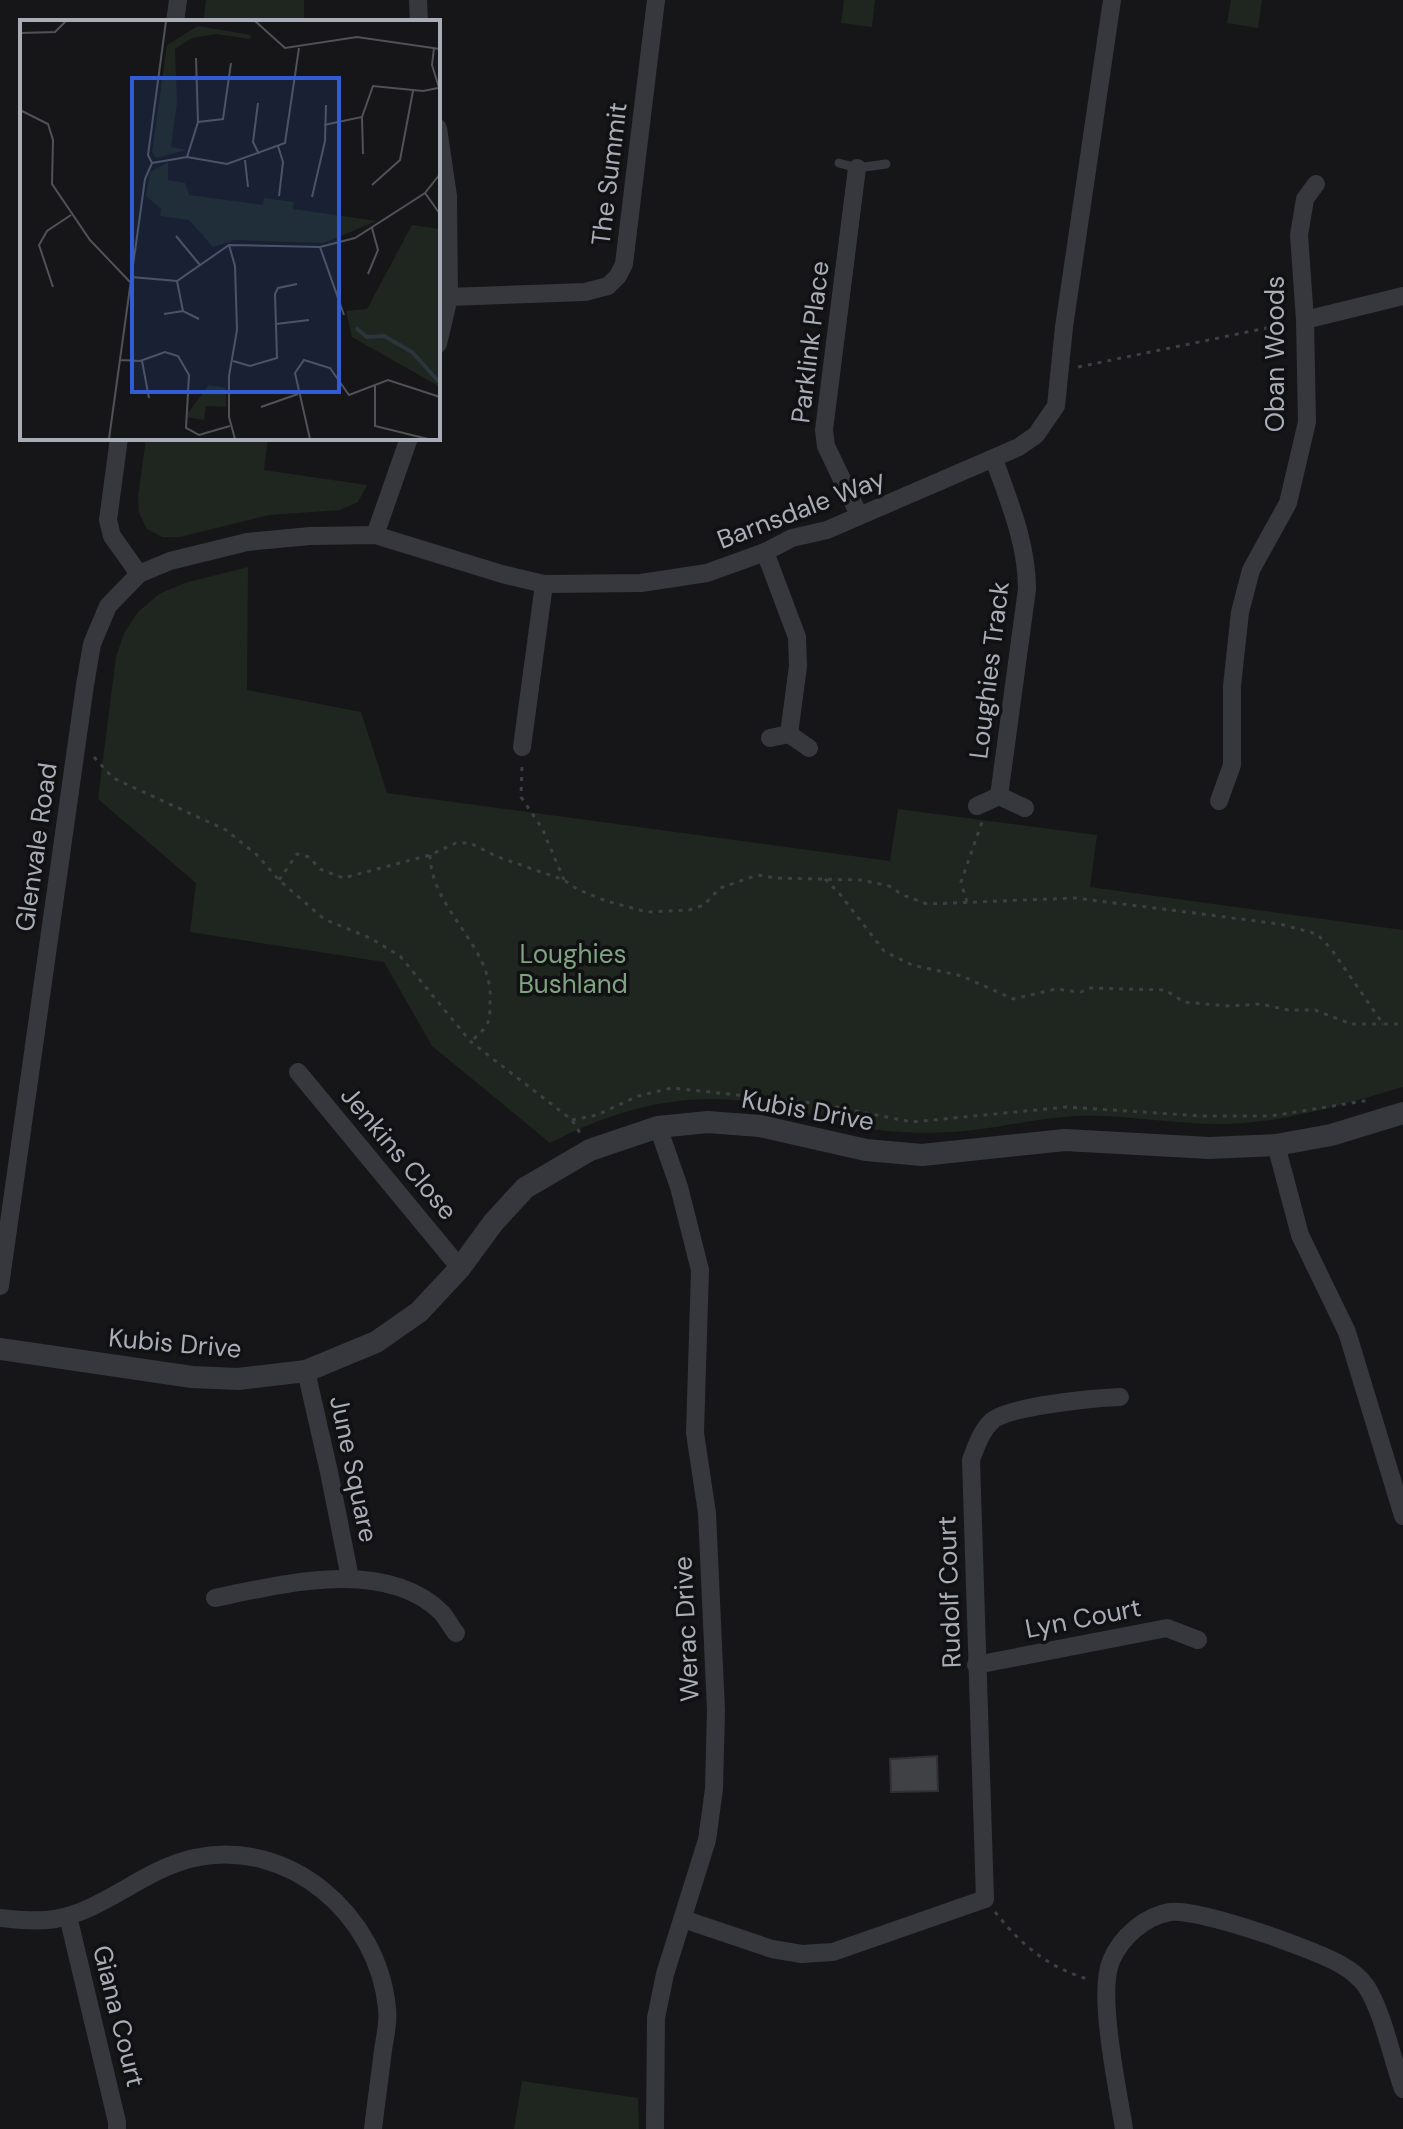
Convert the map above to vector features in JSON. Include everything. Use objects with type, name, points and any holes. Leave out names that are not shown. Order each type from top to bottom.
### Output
[{"type":"street","points":[[175,20],[178,0]]},
{"type":"street","points":[[418,0],[419,20]]},
{"type":"street","name":"The Summit","points":[[449,297],[585,292],[608,286],[618,276],[624,264],[656,0]]},
{"type":"street","name":"Barnsdale Way","points":[[139,574],[170,561],[247,542],[310,536],[375,535],[544,584],[641,583],[707,573],[765,552],[792,538],[827,530],[1019,447],[1036,435],[1056,406],[1064,327],[1112,0]]},
{"type":"street","points":[[440,142],[448,196],[449,297],[440,335]]},
{"type":"street","name":"Parklink Place","points":[[857,168],[824,430],[826,446],[859,515]]},
{"type":"street","name":"Oban Woods","points":[[1219,801],[1232,765],[1232,686],[1240,612],[1251,570],[1288,503],[1307,422],[1299,235],[1305,199],[1316,184]]},
{"type":"street","points":[[1305,320],[1403,296]]},
{"type":"street","points":[[119,440],[108,520],[112,536],[139,574]]},
{"type":"street","points":[[375,535],[408,440]]},
{"type":"street","name":"Loughies Track","points":[[979,814],[999,796],[1027,589],[1023,542],[994,459]]},
{"type":"street","points":[[765,552],[797,637],[798,666],[789,734]]},
{"type":"street","name":"Glenvale Road","points":[[0,1286],[92,644],[108,606],[139,574]]},
{"type":"street","points":[[522,752],[544,584]]},
{"type":"street","points":[[770,738],[789,734],[809,748]]},
{"type":"street","name":"Loughies Track","points":[[999,796],[1025,808]]},
{"type":"street","name":"Jenkins Close","points":[[298,1072],[460,1268]]},
{"type":"street","name":"Kubis Drive","points":[[0,1349],[192,1377],[238,1379],[306,1371],[376,1342],[419,1312],[460,1268],[493,1223],[525,1188],[590,1150],[658,1127],[708,1122],[760,1126],[866,1150],[922,1155],[1065,1140],[1209,1148],[1276,1145],[1331,1135],[1403,1113]]},
{"type":"street","name":"Werac Drive","points":[[655,2129],[656,2018],[665,1974],[704,1854],[714,1789],[716,1710],[707,1513],[695,1433],[700,1270],[679,1187],[658,1127]]},
{"type":"street","points":[[1276,1145],[1300,1235],[1347,1332],[1403,1516]]},
{"type":"street","name":"June Square","points":[[306,1371],[350,1578]]},
{"type":"street","name":"Rudolf Court","points":[[985,1899],[971,1460],[979,1439],[993,1419],[1054,1403],[1120,1397]]},
{"type":"street","name":"June Square","points":[[215,1598],[290,1582],[350,1578],[406,1590],[441,1613],[456,1633]]},
{"type":"street","name":"Lyn Court","points":[[976,1665],[1167,1628],[1198,1640]]},
{"type":"street","points":[[0,1918],[39,1921],[68,1916],[166,1867],[195,1858],[223,1855],[255,1858],[289,1868],[314,1882],[357,1925],[372,1952],[383,1982],[388,2010],[373,2129]]},
{"type":"street","points":[[683,1919],[772,1949],[802,1954],[833,1952],[985,1899]]},
{"type":"street","points":[[1124,2129],[1105,1997],[1106,1984],[1111,1962],[1133,1931],[1147,1920],[1169,1912],[1190,1912],[1345,1966],[1365,1985],[1403,2089]]},
{"type":"street","name":"Giana Court","points":[[68,1916],[117,2129]]},
{"type":"lane","points":[[839,163],[857,168],[886,164]]},
{"type":"path","points":[[1060,370],[1305,320]]},
{"type":"path","points":[[78,740],[113,778],[226,830],[324,919],[370,938],[400,956],[471,1042],[572,1120],[597,1115],[638,1096],[672,1088],[821,1104],[912,1122],[1067,1107],[1201,1116],[1271,1116],[1370,1100]]},
{"type":"path","points":[[522,752],[521,797],[542,828],[564,880]]},
{"type":"path","points":[[968,904],[961,882],[979,814]]},
{"type":"path","points":[[279,880],[297,854],[309,857],[320,869],[343,878],[430,855],[456,843],[470,843],[498,857],[564,880],[606,901],[647,912],[697,908],[720,888],[758,875],[861,880],[889,886],[927,904],[1075,898],[1269,922],[1317,934],[1332,950],[1383,1024]]},
{"type":"path","points":[[430,855],[430,873],[447,908],[488,974],[491,993],[488,1023],[471,1042]]},
{"type":"path","points":[[825,879],[884,951],[912,965],[962,976],[1013,999],[1056,989],[1081,992],[1090,988],[1165,990],[1184,1002],[1227,1006],[1261,1004],[1288,1010],[1315,1010],[1351,1024],[1403,1024]]},
{"type":"path","points":[[985,1899],[1012,1933],[1047,1963],[1078,1977],[1106,1984]]},
{"type":"green space","points":[[206,0],[304,0],[304,20],[203,20]]},
{"type":"green space","points":[[844,0],[875,0],[872,27],[841,23]]},
{"type":"green space","points":[[1231,0],[1262,0],[1258,28],[1227,23]]},
{"type":"green space","points":[[146,440],[268,440],[264,470],[367,485],[358,502],[340,510],[269,515],[180,537],[162,537],[147,529],[139,513],[138,497]]},
{"type":"green space","name":"Loughies Bushland","points":[[248,567],[247,690],[361,712],[387,793],[890,861],[898,809],[1097,835],[1090,887],[1403,930],[1403,1087],[1316,1111],[1249,1123],[1207,1124],[1075,1116],[938,1132],[869,1129],[747,1101],[689,1100],[632,1110],[550,1143],[432,1046],[384,962],[190,932],[196,883],[98,799],[116,657],[124,633],[138,612],[159,594],[185,583]]},
{"type":"green space","points":[[522,2081],[638,2098],[639,2129],[514,2129]]},
{"type":"building","points":[[937,1756],[938,1791],[891,1792],[890,1759]]}]
